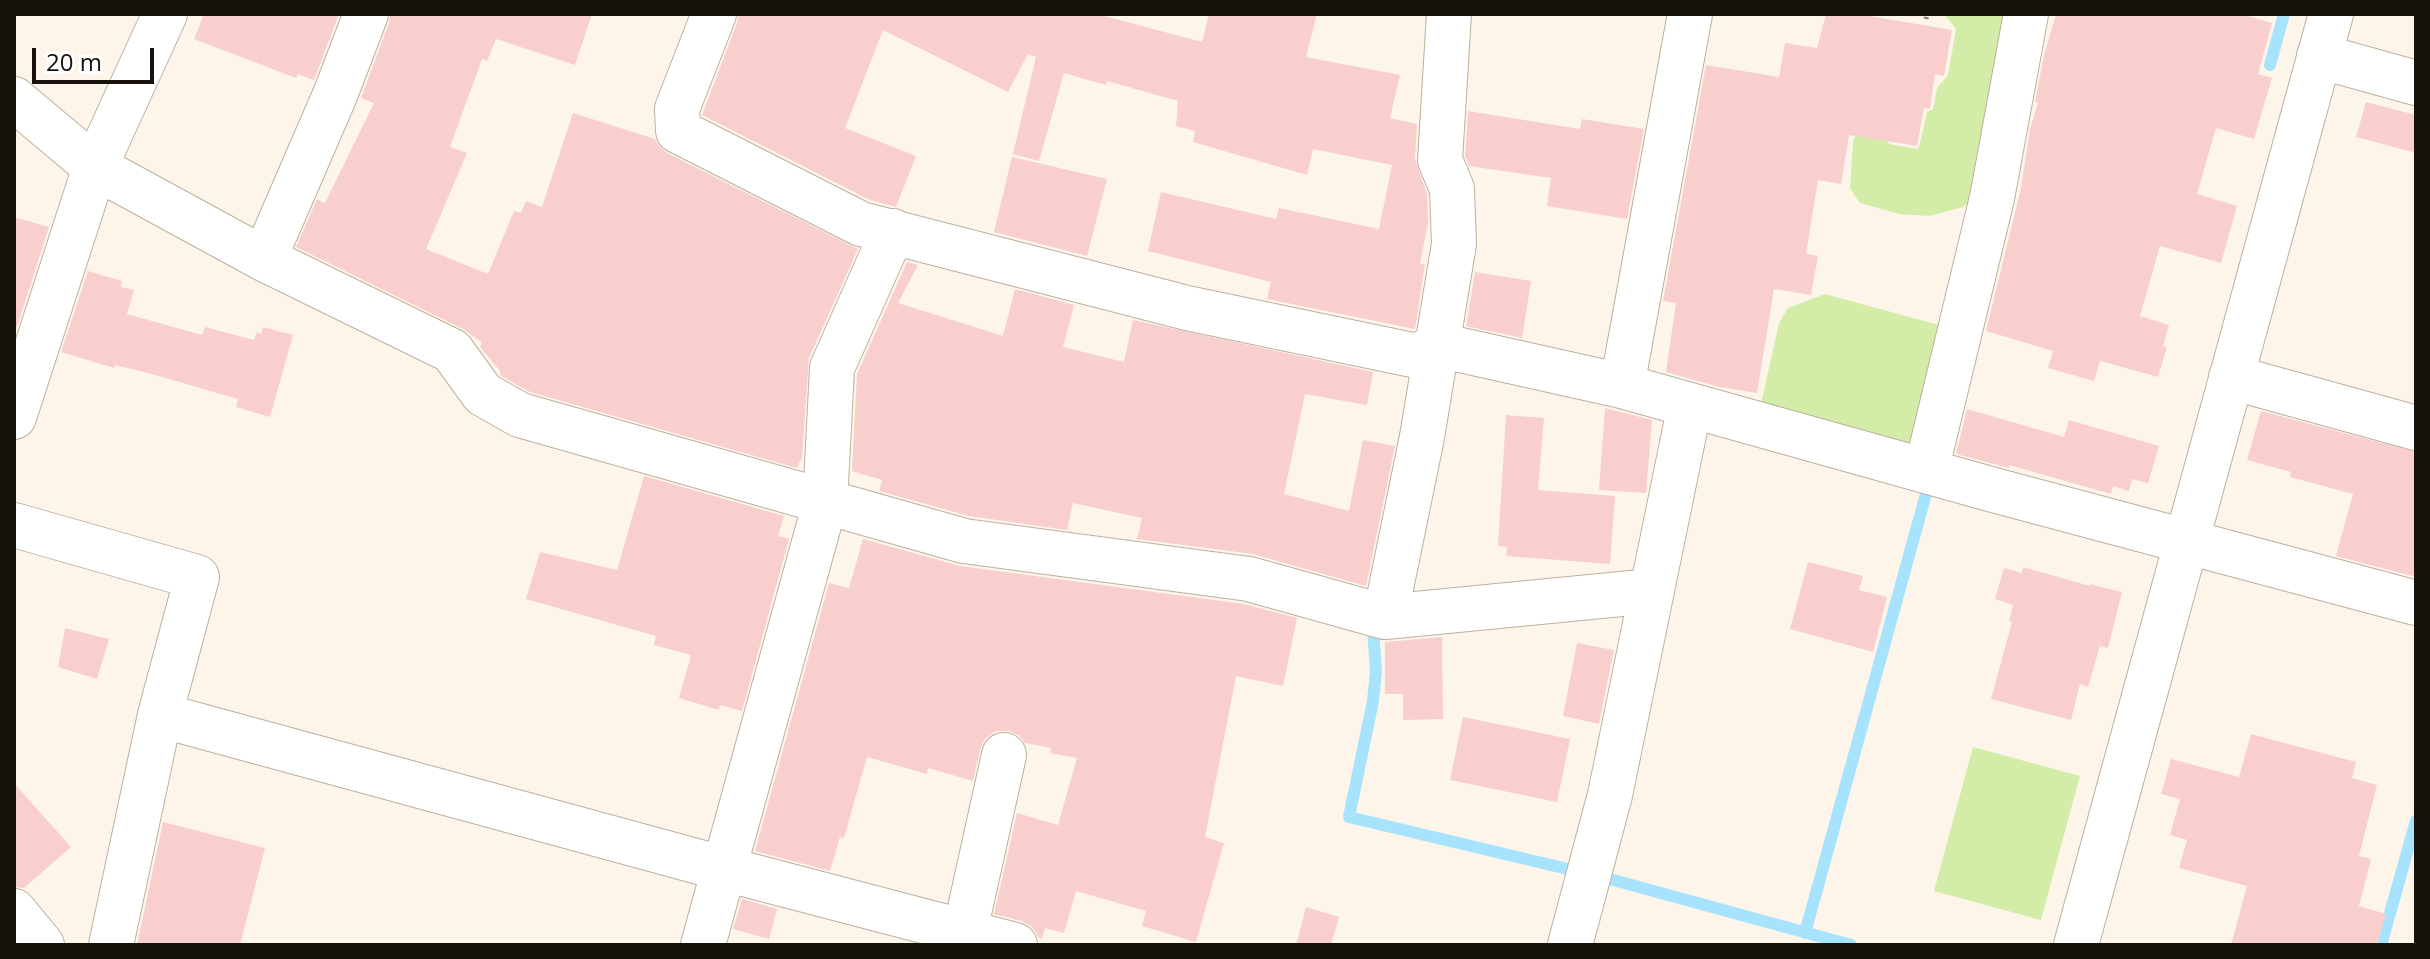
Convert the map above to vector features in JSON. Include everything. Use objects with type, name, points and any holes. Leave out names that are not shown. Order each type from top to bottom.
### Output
[{"type":"street","points":[[14,417],[95,167],[165,14]]},
{"type":"street","points":[[264,259],[335,95],[366,14]]},
{"type":"street","points":[[714,14],[677,109],[678,131],[861,224],[1187,308],[1417,356],[1438,345],[1622,386],[2416,603]]},
{"type":"street","points":[[1385,617],[1438,345],[1454,244],[1452,189],[1440,160],[1449,14]]},
{"type":"street","points":[[1622,386],[1690,14]]},
{"type":"street","points":[[1926,471],[1992,198],[2026,14]]},
{"type":"street","points":[[2076,945],[2331,14]]},
{"type":"street","points":[[2319,56],[2416,83]]},
{"type":"street","points":[[14,99],[95,167],[264,259],[452,351],[483,394],[520,415],[964,541],[1249,579],[1385,617],[1652,591]]},
{"type":"street","points":[[703,945],[825,503],[832,368],[893,231]]},
{"type":"street","points":[[2231,377],[2416,428]]},
{"type":"street","points":[[1570,945],[1610,795],[1690,405]]},
{"type":"street","points":[[14,525],[197,577],[160,715],[111,945]]},
{"type":"street","points":[[160,715],[1015,945]]},
{"type":"street","points":[[965,931],[1004,755]]},
{"type":"street","points":[[14,911],[42,945]]},
{"type":"green space","points":[[1944,14],[2012,14],[1976,196],[1963,207],[1929,216],[1900,214],[1860,203],[1850,189],[1853,141],[1860,122],[1889,130],[1887,142],[1890,144],[1919,147],[1927,112],[1933,109],[1937,88],[1948,75],[1956,29]]},
{"type":"green space","points":[[1825,294],[1939,325],[1913,446],[1761,404],[1779,323],[1788,308]]},
{"type":"green space","points":[[1973,747],[2080,776],[2041,920],[1934,891]]},
{"type":"building","points":[[204,14],[339,14],[314,80],[298,74],[296,78],[194,39]]},
{"type":"building","points":[[390,14],[592,14],[575,65],[496,39],[487,61],[482,59],[450,147],[467,153],[426,249],[488,274],[514,211],[521,213],[526,201],[542,207],[573,113],[655,139],[667,153],[858,249],[809,358],[802,457],[797,468],[530,392],[500,375],[480,347],[482,342],[463,329],[296,247],[317,199],[325,203],[374,103],[361,98]]},
{"type":"building","points":[[738,14],[1097,14],[1202,42],[1209,14],[1317,14],[1306,57],[1400,75],[1390,118],[1417,124],[1415,159],[1427,194],[1428,223],[1420,264],[1425,264],[1415,329],[1267,299],[1271,282],[1148,251],[1161,192],[1276,219],[1279,208],[1379,229],[1392,165],[1313,149],[1307,175],[1193,142],[1195,131],[1176,126],[1178,101],[1107,81],[1106,85],[1064,73],[1039,161],[1013,154],[1036,57],[1028,54],[1008,92],[883,30],[845,128],[916,156],[896,207],[870,200],[702,115]]},
{"type":"building","points":[[1826,14],[1858,14],[1952,30],[1944,76],[1935,74],[1930,109],[1924,108],[1917,146],[1849,135],[1841,184],[1818,180],[1806,254],[1818,256],[1811,295],[1774,289],[1757,393],[1719,387],[1666,372],[1676,303],[1663,301],[1706,65],[1779,77],[1785,43],[1817,48]]},
{"type":"building","points":[[2056,14],[2241,14],[2272,23],[2258,74],[2272,78],[2254,139],[2216,128],[2197,194],[2237,206],[2221,263],[2160,246],[2140,316],[2169,325],[2163,346],[2167,347],[2158,377],[2100,361],[2094,381],[2048,368],[2053,351],[1986,331],[2021,188],[2044,55]]},
{"type":"building","points":[[2366,102],[2416,115],[2416,153],[2356,137]]},
{"type":"building","points":[[1468,111],[1580,129],[1582,119],[1644,129],[1627,219],[1547,206],[1551,178],[1469,166],[1465,156]]},
{"type":"building","points":[[1012,157],[1107,179],[1087,256],[994,232]]},
{"type":"building","points":[[14,217],[49,227],[17,327],[14,326]]},
{"type":"building","points":[[907,262],[918,265],[898,303],[1003,336],[1015,289],[1074,305],[1063,347],[1124,362],[1133,320],[1373,372],[1367,405],[1305,394],[1284,494],[1349,511],[1363,440],[1395,446],[1366,586],[1253,554],[1137,539],[1142,518],[1073,503],[1067,530],[969,516],[879,491],[882,480],[852,471],[857,374]]},
{"type":"building","points":[[88,271],[122,281],[121,287],[134,290],[127,314],[202,335],[205,327],[254,340],[263,327],[293,335],[270,417],[236,407],[238,399],[61,352]]},
{"type":"building","points":[[1475,272],[1531,281],[1522,338],[1466,326]]},
{"type":"building","points":[[1605,408],[1652,420],[1646,493],[1599,490]]},
{"type":"building","points":[[1967,409],[2064,437],[2069,420],[2159,446],[2148,483],[2132,479],[2129,491],[2113,486],[2111,494],[2009,465],[2009,468],[1956,454]]},
{"type":"building","points":[[2261,411],[2416,452],[2416,577],[2336,556],[2353,494],[2290,477],[2291,472],[2247,460]]},
{"type":"building","points":[[1506,415],[1544,418],[1538,490],[1615,496],[1610,564],[1506,556],[1507,547],[1498,546]]},
{"type":"building","points":[[644,476],[784,516],[778,536],[789,539],[742,711],[720,705],[719,710],[679,698],[691,655],[654,645],[656,636],[526,599],[540,552],[617,570]]},
{"type":"building","points":[[863,539],[960,566],[1244,604],[1297,618],[1283,686],[1236,676],[1205,837],[1224,843],[1196,942],[1142,926],[1146,911],[1076,891],[1064,933],[1045,928],[1042,939],[1022,921],[994,914],[1017,813],[1058,825],[1077,758],[1050,753],[1051,748],[1025,743],[1020,736],[1009,731],[996,731],[985,739],[973,781],[928,768],[927,774],[867,757],[844,838],[840,837],[830,871],[755,851],[829,583],[849,588]]},
{"type":"building","points":[[1808,562],[1863,576],[1859,590],[1887,597],[1873,652],[1790,629]]},
{"type":"building","points":[[2023,567],[2122,592],[2108,648],[2100,646],[2088,687],[2080,684],[2071,720],[1991,699],[2012,622],[2009,621],[2013,605],[1995,599],[2004,568],[2022,573]]},
{"type":"building","points":[[65,628],[109,639],[97,679],[58,667]]},
{"type":"building","points":[[1442,637],[1443,719],[1403,720],[1403,694],[1385,694],[1385,642]]},
{"type":"building","points":[[1577,643],[1614,650],[1599,724],[1563,716]]},
{"type":"building","points":[[1463,717],[1570,739],[1557,802],[1450,780]]},
{"type":"building","points":[[2251,734],[2356,762],[2352,778],[2377,785],[2359,856],[2371,859],[2359,906],[2386,914],[2377,945],[2231,945],[2247,886],[2179,868],[2187,840],[2170,835],[2180,799],[2161,794],[2171,759],[2239,777]]},
{"type":"building","points":[[14,783],[71,847],[24,888],[14,887]]},
{"type":"building","points":[[163,822],[265,848],[240,945],[137,945]]},
{"type":"building","points":[[742,899],[777,909],[769,939],[733,929]]},
{"type":"building","points":[[1306,907],[1339,917],[1331,945],[1296,945]]},
{"type":"waterway","points":[[2270,65],[2284,14]]},
{"type":"waterway","points":[[1805,933],[1929,483]]},
{"type":"waterway","points":[[1373,629],[1376,671],[1373,701],[1349,817],[1572,870]]},
{"type":"waterway","points":[[2381,945],[2416,821]]},
{"type":"waterway","points":[[1606,878],[1851,945]]}]
